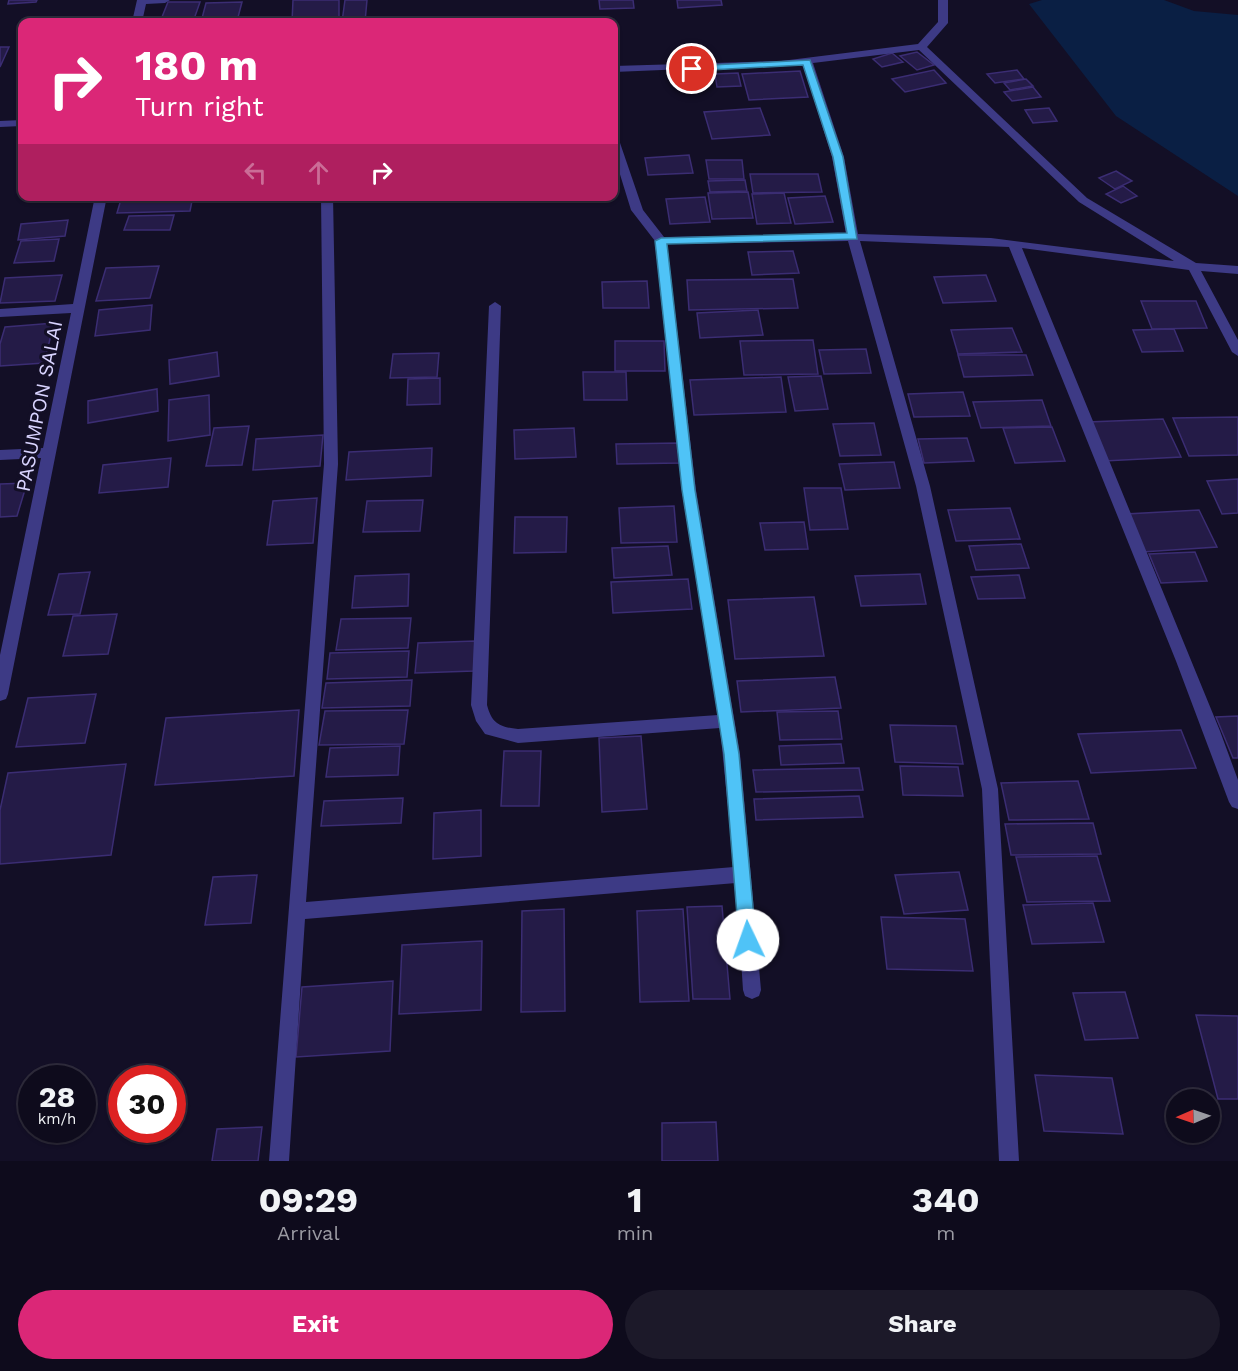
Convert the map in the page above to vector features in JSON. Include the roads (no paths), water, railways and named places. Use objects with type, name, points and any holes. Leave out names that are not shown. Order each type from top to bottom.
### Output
[{"type":"street","points":[[138,18],[142,1],[165,0]]},
{"type":"street","points":[[618,69],[692,69],[807,62],[921,47],[943,23],[943,0]]},
{"type":"street","points":[[921,47],[1083,200],[1193,267],[1238,352]]},
{"type":"street","points":[[807,62],[838,157],[853,237],[923,486],[990,789],[1009,1161]]},
{"type":"street","points":[[0,124],[18,123]]},
{"type":"street","points":[[618,152],[637,210],[661,241],[689,490],[726,721],[744,874],[752,990]]},
{"type":"street","name":"PASUMPON SALAI","points":[[0,694],[5,649],[50,453],[100,201]]},
{"type":"street","points":[[279,1161],[332,442],[327,201]]},
{"type":"street","points":[[661,241],[853,237],[1014,243],[1193,267],[1238,270]]},
{"type":"street","points":[[1014,243],[1051,340],[1205,712],[1238,801]]},
{"type":"street","points":[[495,306],[479,705],[482,721],[494,733],[518,736],[726,721]]},
{"type":"street","points":[[0,313],[79,308]]},
{"type":"street","points":[[0,455],[50,453]]},
{"type":"street","points":[[296,911],[744,874]]},
{"type":"water","points":[[1042,0],[1164,0],[1194,11],[1238,15],[1238,196],[1116,116],[1029,4]]}]
